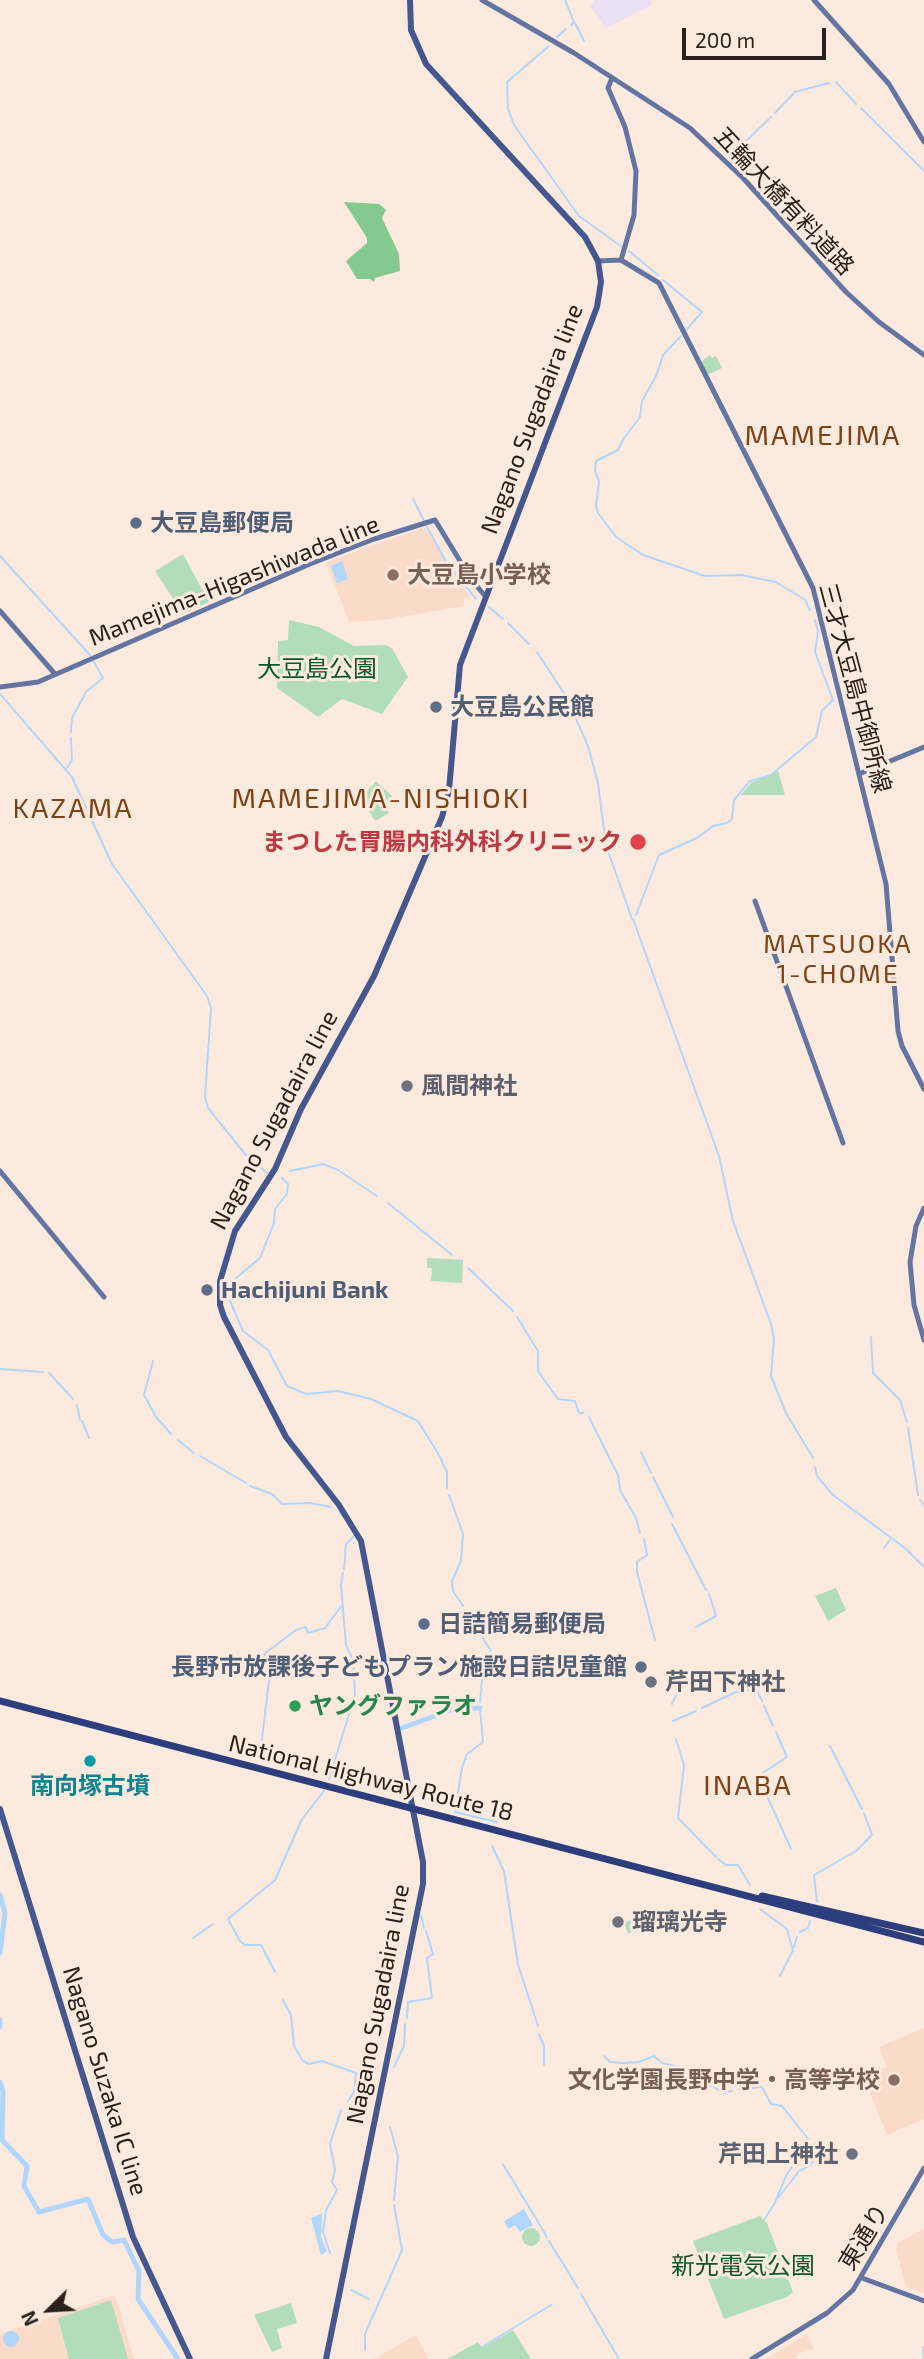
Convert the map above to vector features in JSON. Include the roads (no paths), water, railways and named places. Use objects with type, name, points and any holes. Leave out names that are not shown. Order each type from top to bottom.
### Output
[{"type":"highway","name":"National Highway Route 18","points":[[0,1702],[415,1808],[805,1912],[899,1934]]},
{"type":"highway","name":"National Highway Route 18","points":[[732,1891],[762,1896],[924,1943]]},
{"type":"highway","points":[[762,1896],[924,1933]]},
{"type":"highway","points":[[805,1912],[924,1943]]},
{"type":"main road","points":[[410,0],[408,15],[412,36],[426,64],[584,237],[598,261],[621,260],[634,215],[636,171],[625,127],[608,88],[612,78],[482,0]]},
{"type":"main road","points":[[814,0],[889,84],[924,142]]},
{"type":"main road","name":"五輪大橋有料道路","points":[[612,78],[690,128],[743,178],[846,292],[879,322],[924,355]]},
{"type":"main road","name":"三才大豆島中御所線","points":[[621,260],[659,282],[807,574],[821,615],[887,884],[898,1031],[902,1046],[924,1088]]},
{"type":"main road","name":"Nagano Sugadaira line","points":[[326,2359],[423,1884],[421,1844],[361,1541],[341,1507],[286,1437],[269,1406],[224,1317],[220,1305],[220,1281],[229,1243],[275,1168],[301,1109],[374,976],[442,817],[449,790],[454,699],[460,665],[597,307],[601,282],[598,261]]},
{"type":"main road","name":"Mamejima-Higashiwada line","points":[[0,687],[34,683],[330,556],[435,520],[485,596]]},
{"type":"main road","points":[[0,611],[55,674]]},
{"type":"main road","points":[[859,774],[924,747]]},
{"type":"main road","points":[[755,901],[844,1143]]},
{"type":"main road","points":[[0,1171],[104,1297]]},
{"type":"main road","points":[[924,1208],[916,1226],[910,1262],[914,1305],[924,1340]]},
{"type":"main road","name":"Nagano Suzaka IC line","points":[[0,1808],[133,2237],[190,2359]]},
{"type":"main road","name":"東通り","points":[[752,2359],[827,2313],[862,2278],[924,2168]]},
{"type":"main road","points":[[862,2278],[924,2301]]},
{"type":"water","points":[[342,561],[348,579],[337,583],[331,566]]},
{"type":"water","points":[[524,2209],[533,2225],[520,2232],[515,2225],[508,2229],[504,2221]]},
{"type":"water","points":[[322,2213],[321,2237],[327,2251],[321,2255],[311,2218]]},
{"type":"water","points":[[8,2331],[14,2331],[19,2339],[17,2345],[8,2347],[3,2342],[3,2336]]},
{"type":"waterway","points":[[565,0],[574,22],[571,25]]},
{"type":"waterway","points":[[575,23],[584,41]]},
{"type":"waterway","points":[[557,37],[566,29]]},
{"type":"waterway","points":[[549,46],[507,82],[508,109],[514,125],[579,216],[622,247]]},
{"type":"waterway","points":[[836,82],[856,104]]},
{"type":"waterway","points":[[775,113],[795,92],[829,83]]},
{"type":"waterway","points":[[861,108],[924,171]]},
{"type":"waterway","points":[[739,148],[771,117]]},
{"type":"waterway","points":[[629,251],[658,275]]},
{"type":"waterway","points":[[663,280],[702,312],[686,330]]},
{"type":"waterway","points":[[681,336],[663,355],[657,374],[642,401],[640,417],[618,450],[596,461],[595,470],[599,482],[596,506],[598,513],[616,537],[643,555],[705,576],[741,575],[776,582],[805,600],[810,610]]},
{"type":"waterway","points":[[413,499],[424,521]]},
{"type":"waterway","points":[[427,527],[447,563],[476,599]]},
{"type":"waterway","points":[[0,556],[90,655]]},
{"type":"waterway","points":[[489,607],[503,619]]},
{"type":"waterway","points":[[636,915],[659,855],[697,838],[713,826],[727,823],[732,819],[734,800],[750,781],[771,775],[816,737],[822,711],[833,700],[815,652],[818,631],[815,620]]},
{"type":"waterway","points":[[508,623],[529,644]]},
{"type":"waterway","points":[[537,652],[567,698],[588,746],[598,783],[606,845],[632,919]]},
{"type":"waterway","points":[[71,732],[72,718],[86,692],[103,678],[94,662]]},
{"type":"waterway","points":[[0,694],[72,777],[112,864],[207,996],[211,1008],[205,1097],[208,1108],[245,1154],[267,1173]]},
{"type":"waterway","points":[[66,769],[72,760],[71,738]]},
{"type":"waterway","points":[[633,919],[719,1156],[733,1221],[771,1324],[774,1338],[771,1376],[786,1413],[813,1458]]},
{"type":"waterway","points":[[290,1171],[323,1164],[338,1170],[377,1196]]},
{"type":"waterway","points":[[282,1178],[288,1184],[287,1194],[275,1209],[274,1223],[260,1258],[236,1278],[228,1296],[243,1331],[268,1350],[287,1386],[306,1394],[338,1391],[371,1399],[418,1421],[447,1472],[447,1488]]},
{"type":"waterway","points":[[388,1203],[452,1255]]},
{"type":"waterway","points":[[459,1260],[462,1263]]},
{"type":"waterway","points":[[468,1268],[513,1311]]},
{"type":"waterway","points":[[517,1317],[538,1351],[538,1371],[558,1399],[575,1401],[579,1413],[583,1413]]},
{"type":"waterway","points":[[871,1337],[873,1373],[900,1400],[907,1422]]},
{"type":"waterway","points":[[153,1361],[144,1395],[156,1417],[171,1434]]},
{"type":"waterway","points":[[0,1369],[43,1372]]},
{"type":"waterway","points":[[49,1373],[73,1399]]},
{"type":"waterway","points":[[77,1405],[80,1420]]},
{"type":"waterway","points":[[589,1417],[618,1475],[620,1490],[636,1518],[640,1533]]},
{"type":"waterway","points":[[82,1421],[89,1438]]},
{"type":"waterway","points":[[908,1428],[918,1495]]},
{"type":"waterway","points":[[178,1440],[194,1453]]},
{"type":"waterway","points":[[641,1452],[651,1473]]},
{"type":"waterway","points":[[200,1456],[246,1483]]},
{"type":"waterway","points":[[815,1467],[817,1476],[833,1495],[905,1548],[924,1567]]},
{"type":"waterway","points":[[653,1477],[673,1517]]},
{"type":"waterway","points":[[250,1486],[272,1494],[282,1504],[310,1503],[331,1507]]},
{"type":"waterway","points":[[449,1495],[463,1534],[461,1561],[452,1581],[453,1591],[463,1606]]},
{"type":"waterway","points":[[920,1500],[924,1506]]},
{"type":"waterway","points":[[339,1511],[343,1517]]},
{"type":"waterway","points":[[672,1524],[706,1590]]},
{"type":"waterway","points":[[344,1569],[346,1544],[355,1535]]},
{"type":"waterway","points":[[644,1539],[647,1555],[637,1562],[637,1572],[655,1640]]},
{"type":"waterway","points":[[884,1548],[890,1540]]},
{"type":"waterway","points":[[329,1779],[355,1695],[353,1660],[346,1645],[341,1585],[343,1573]]},
{"type":"waterway","points":[[696,1627],[716,1616],[709,1594]]},
{"type":"waterway","points":[[264,1762],[262,1740],[271,1663],[264,1654],[296,1630],[306,1627],[308,1633],[325,1628],[343,1604]]},
{"type":"waterway","points":[[467,1613],[491,1651],[484,1660],[480,1702]]},
{"type":"waterway","points":[[672,1704],[684,1677]]},
{"type":"waterway","points":[[702,1708],[736,1692],[756,1688],[762,1701]]},
{"type":"waterway","points":[[764,1706],[773,1726]]},
{"type":"waterway","points":[[480,1708],[483,1742],[467,1754],[455,1812],[497,1822]]},
{"type":"waterway","points":[[402,1728],[454,1709],[480,1708]]},
{"type":"waterway","points":[[673,1721],[696,1711]]},
{"type":"waterway","points":[[776,1732],[787,1757],[758,1776],[791,1849]]},
{"type":"waterway","points":[[676,1739],[684,1765],[678,1818],[716,1857]]},
{"type":"waterway","points":[[830,1746],[862,1809]]},
{"type":"waterway","points":[[275,1972],[261,1945],[245,1945],[228,1919],[275,1880],[302,1819],[324,1791]]},
{"type":"waterway","points":[[817,1902],[814,1875],[856,1851],[872,1835],[864,1813]]},
{"type":"waterway","points":[[492,1846],[504,1871],[518,1965],[538,2026]]},
{"type":"waterway","points":[[718,1859],[726,1865],[738,1865],[750,1885]]},
{"type":"waterway","points":[[0,1895],[5,1913],[0,1953]]},
{"type":"waterway","points":[[760,1909],[787,1929],[793,1951]]},
{"type":"waterway","points":[[421,1916],[424,1928]]},
{"type":"waterway","points":[[800,1932],[808,1928],[810,1921]]},
{"type":"waterway","points":[[193,1938],[213,1924]]},
{"type":"waterway","points":[[407,2018],[408,2002],[432,1998],[427,1958],[433,1954],[426,1931]]},
{"type":"waterway","points":[[794,1947],[797,1937]]},
{"type":"waterway","points":[[780,1976],[792,1952]]},
{"type":"waterway","points":[[283,2000],[291,2015],[294,2046],[303,2061],[309,2064],[322,2061],[356,2073],[354,2092],[348,2101]]},
{"type":"waterway","points":[[0,2020],[0,2027]]},
{"type":"waterway","points":[[394,2067],[404,2046],[405,2024]]},
{"type":"waterway","points":[[539,2034],[544,2046],[544,2065]]},
{"type":"waterway","points":[[604,2056],[610,2062],[623,2063],[639,2062],[654,2056],[662,2063],[689,2069]]},
{"type":"waterway","points":[[697,2072],[700,2085],[712,2086],[724,2093],[732,2091]]},
{"type":"waterway","points":[[0,2082],[3,2091],[2,2140],[27,2166],[24,2186],[39,2212],[88,2199],[103,2235],[112,2242],[124,2240],[139,2271],[138,2299],[178,2359]]},
{"type":"waterway","points":[[739,2089],[762,2087],[771,2104],[782,2106],[809,2140],[786,2176],[775,2202]]},
{"type":"waterway","points":[[330,2253],[323,2232],[326,2210],[337,2190],[332,2182],[335,2170],[330,2144],[341,2110]]},
{"type":"waterway","points":[[390,2127],[398,2156],[394,2200]]},
{"type":"waterway","points":[[778,2198],[799,2171],[809,2166],[831,2141]]},
{"type":"waterway","points":[[503,2164],[547,2237]]},
{"type":"waterway","points":[[764,2220],[775,2203]]},
{"type":"waterway","points":[[365,2350],[365,2334],[402,2250],[394,2205]]},
{"type":"waterway","points":[[549,2241],[578,2288]]},
{"type":"waterway","points":[[351,2290],[369,2299]]},
{"type":"waterway","points":[[581,2294],[619,2359]]},
{"type":"waterway","points":[[482,2347],[551,2305]]},
{"type":"waterway","points":[[923,2347],[924,2359]]},
{"type":"place","name":"大豆島郵便局","points":[[136,523]]},
{"type":"place","name":"大豆島小学校","points":[[393,575]]},
{"type":"place","name":"大豆島公民館","points":[[436,707]]},
{"type":"place","name":"まつした胃腸内科外科クリニック","points":[[638,842]]},
{"type":"place","name":"風間神社","points":[[407,1086]]},
{"type":"place","name":"Hachijuni Bank","points":[[207,1290]]},
{"type":"place","name":"日詰簡易郵便局","points":[[424,1624]]},
{"type":"place","name":"長野市放課後子どもプラン施設日詰児童館","points":[[641,1667]]},
{"type":"place","name":"芹田下神社","points":[[651,1682]]},
{"type":"place","name":"ヤングファラオ","points":[[295,1706]]},
{"type":"place","name":"南向塚古墳","points":[[90,1761]]},
{"type":"place","name":"瑠璃光寺","points":[[618,1922]]},
{"type":"place","name":"文化学園長野中学・高等学校","points":[[894,2080]]},
{"type":"place","name":"芹田上神社","points":[[852,2154]]},
{"type":"district","name":"MAMEJIMA","points":[[823,436]]},
{"type":"district","name":"MAMEJIMA-NISHIOKI","points":[[381,799]]},
{"type":"district","name":"KAZAMA","points":[[73,809]]},
{"type":"district","name":"MATSUOKA 1-CHOME","points":[[838,959]]},
{"type":"district","name":"INABA","points":[[748,1786]]},
{"type":"park label","name":"大豆島公園","points":[[317,669]]},
{"type":"park label","name":"新光電気公園","points":[[743,2266]]}]
